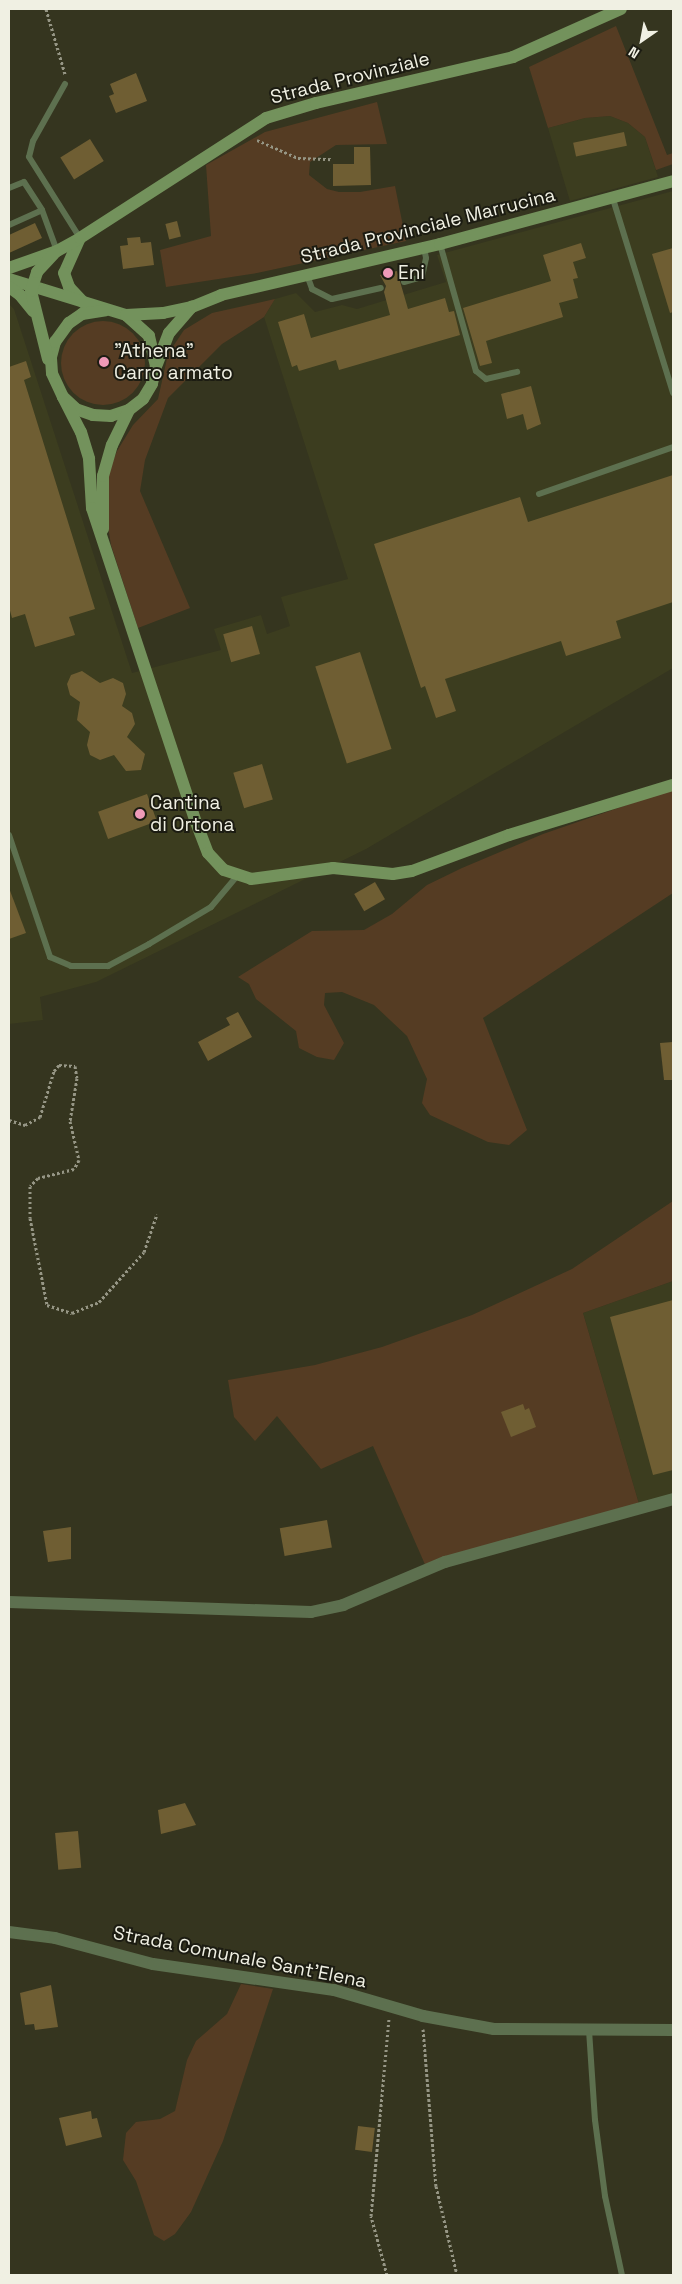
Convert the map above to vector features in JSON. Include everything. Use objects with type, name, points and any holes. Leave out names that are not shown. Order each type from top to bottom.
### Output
[{"type":"main road","name":"Strada Provinziale","points":[[57,250],[80,238],[266,118],[316,103],[513,57],[621,9]]},
{"type":"main road","name":"Strada Provinciale Marrucina","points":[[126,315],[163,313],[192,307],[221,295],[440,244],[613,199],[673,181]]},
{"type":"main road","points":[[80,238],[69,255],[64,273],[68,286],[85,304]]},
{"type":"main road","points":[[9,268],[57,250]]},
{"type":"main road","points":[[57,250],[38,272],[32,284],[36,315],[52,373],[81,432],[89,459],[92,508],[203,843],[215,862],[237,876],[266,879],[333,868],[393,874],[412,871],[509,835],[673,785]]},
{"type":"main road","points":[[9,278],[32,284],[85,304],[126,315],[149,336],[156,366],[152,384],[143,399],[129,410],[111,416],[94,415],[76,409],[63,397]]},
{"type":"main road","points":[[9,287],[20,295],[36,315]]},
{"type":"main road","name":"Strada Provinciale Marrucina","points":[[156,366],[169,333],[192,307]]},
{"type":"main road","points":[[52,373],[52,349],[63,328],[82,314],[106,310]]},
{"type":"main road","points":[[104,541],[103,476],[112,445],[129,410]]},
{"type":"street","points":[[9,1602],[312,1612],[343,1605],[446,1562],[673,1499]]},
{"type":"street","name":"Strada Comunale Sant'Elena","points":[[9,1932],[55,1938],[154,1964],[334,1990],[423,2016],[494,2029],[673,2030]]},
{"type":"lane","points":[[65,84],[33,141],[29,158],[80,238]]},
{"type":"lane","points":[[9,188],[24,182],[42,210],[57,250]]},
{"type":"lane","points":[[613,199],[673,393]]},
{"type":"lane","points":[[9,226],[42,210]]},
{"type":"lane","points":[[440,244],[476,372],[486,379],[517,372]]},
{"type":"lane","points":[[404,282],[422,277],[426,258],[424,248]]},
{"type":"lane","points":[[307,275],[312,289],[332,299],[381,288]]},
{"type":"lane","points":[[539,494],[673,447]]},
{"type":"lane","points":[[9,835],[50,957],[71,966],[108,966],[149,944],[210,907],[237,876]]},
{"type":"lane","points":[[589,2030],[596,2130],[605,2196],[622,2275]]},
{"type":"path","points":[[46,9],[66,67],[65,84]]},
{"type":"path","points":[[243,132],[298,158],[333,160]]},
{"type":"path","points":[[9,1120],[25,1125],[40,1117],[54,1071],[59,1065],[75,1066],[77,1078],[70,1121],[79,1160],[74,1169],[38,1178],[30,1186],[30,1218],[47,1305],[72,1314],[99,1302],[144,1252],[157,1214]]},
{"type":"path","points":[[387,2275],[372,2216],[390,2006]]},
{"type":"path","points":[[423,2016],[436,2186],[457,2275]]},
{"type":"shaded area","points":[[616,26],[667,155],[673,153],[673,164],[656,170],[645,137],[628,123],[610,116],[585,118],[548,128],[529,67]]},
{"type":"shaded area","points":[[377,102],[387,144],[336,145],[310,162],[309,175],[327,189],[339,192],[360,192],[395,186],[406,241],[257,273],[166,287],[160,250],[211,236],[206,165],[265,132]]},
{"type":"shaded area","points":[[610,116],[628,123],[645,137],[658,177],[570,201],[548,128],[585,118]]},
{"type":"shaded area","points":[[673,191],[673,668],[366,849],[96,982],[40,997],[43,1020],[9,1024],[9,304],[14,309],[132,673],[221,650],[214,629],[261,615],[267,634],[290,626],[281,597],[348,579],[264,317],[275,299],[296,293],[315,312],[342,305],[357,309],[446,282],[437,255]]},
{"type":"shaded area","points":[[275,299],[264,317],[222,344],[168,398],[145,460],[140,491],[190,608],[138,628],[111,545],[106,514],[108,474],[117,451],[133,425],[158,399],[168,354],[184,330],[212,313]]},
{"type":"shaded area","points":[[103,321],[119,324],[133,333],[142,347],[145,363],[142,379],[133,393],[119,402],[103,405],[87,402],[73,393],[64,379],[61,363],[64,347],[73,333],[87,324]]},
{"type":"shaded area","points":[[673,789],[673,893],[483,1018],[527,1130],[509,1145],[488,1142],[430,1115],[422,1103],[427,1079],[407,1036],[374,1005],[342,992],[325,993],[324,1005],[344,1043],[334,1060],[317,1057],[299,1048],[296,1031],[256,999],[249,984],[238,977],[312,931],[364,930],[392,914],[427,885],[462,868],[543,834]]},
{"type":"shaded area","points":[[673,1201],[673,1281],[583,1313],[639,1504],[427,1569],[373,1446],[321,1469],[277,1416],[255,1441],[234,1417],[228,1380],[315,1365],[382,1347],[472,1315],[572,1269]]},
{"type":"shaded area","points":[[673,1281],[673,1494],[639,1504],[583,1313]]},
{"type":"shaded area","points":[[241,1984],[273,1989],[223,2141],[191,2212],[175,2234],[164,2241],[154,2235],[136,2181],[123,2160],[126,2133],[136,2122],[160,2119],[175,2111],[187,2060],[196,2041],[227,2014]]},
{"type":"building","points":[[136,73],[147,101],[116,113],[109,96],[114,94],[110,84]]},
{"type":"building","points":[[624,132],[627,146],[576,157],[573,143]]},
{"type":"building","points":[[90,139],[104,161],[74,180],[60,158]]},
{"type":"building","points":[[354,147],[370,147],[371,185],[333,186],[333,164],[354,164]]},
{"type":"building","points":[[177,221],[181,237],[169,239],[165,224]]},
{"type":"building","points":[[35,223],[42,238],[9,253],[9,235]]},
{"type":"building","points":[[140,237],[141,243],[151,242],[154,265],[123,269],[120,246],[128,245],[127,238]]},
{"type":"building","points":[[581,243],[586,258],[573,262],[578,278],[573,279],[578,298],[559,303],[563,317],[486,341],[492,363],[480,366],[463,308],[551,281],[543,255]]},
{"type":"building","points":[[673,248],[673,312],[670,313],[652,254]]},
{"type":"building","points":[[397,271],[408,309],[445,298],[449,312],[454,311],[460,335],[339,370],[336,360],[299,371],[297,365],[292,367],[278,322],[304,314],[311,338],[390,315],[384,292],[386,286],[380,275]]},
{"type":"building","points":[[26,361],[31,377],[24,380],[95,609],[69,617],[75,635],[35,647],[25,614],[12,618],[9,607],[9,367]]},
{"type":"building","points":[[531,386],[541,424],[527,430],[523,414],[507,419],[501,394]]},
{"type":"building","points":[[673,475],[673,602],[616,621],[621,638],[566,656],[561,641],[445,679],[456,711],[436,718],[425,686],[421,688],[374,544],[520,497],[528,522]]},
{"type":"building","points":[[252,626],[260,654],[231,662],[223,634]]},
{"type":"building","points":[[360,652],[392,749],[347,764],[315,667]]},
{"type":"building","points":[[82,671],[100,683],[113,678],[123,683],[126,694],[122,706],[132,713],[135,724],[127,737],[145,754],[141,770],[126,771],[114,755],[100,760],[90,755],[87,745],[90,732],[77,720],[80,702],[70,695],[67,684],[71,675]]},
{"type":"building","points":[[262,764],[273,799],[244,808],[233,773]]},
{"type":"building","points":[[147,794],[157,821],[108,839],[98,812]]},
{"type":"building","points":[[375,882],[385,899],[364,911],[354,894]]},
{"type":"building","points":[[9,888],[26,933],[9,939]]},
{"type":"building","points":[[238,1012],[252,1037],[208,1061],[198,1042],[230,1025],[226,1018]]},
{"type":"building","points":[[673,1042],[673,1080],[664,1080],[660,1043]]},
{"type":"building","points":[[673,1300],[673,1470],[653,1475],[610,1317]]},
{"type":"building","points":[[523,1404],[525,1410],[529,1408],[536,1427],[511,1437],[501,1412]]},
{"type":"building","points":[[327,1520],[332,1548],[285,1556],[280,1528]]},
{"type":"building","points":[[71,1527],[71,1559],[48,1562],[43,1531]]},
{"type":"building","points":[[185,1803],[196,1825],[161,1834],[158,1810]]},
{"type":"building","points":[[78,1831],[81,1868],[58,1870],[55,1833]]},
{"type":"building","points":[[51,1985],[58,2027],[35,2030],[34,2024],[25,2025],[20,1993]]},
{"type":"building","points":[[91,2111],[92,2119],[97,2118],[102,2137],[66,2146],[59,2118]]},
{"type":"building","points":[[358,2126],[375,2128],[372,2152],[355,2150]]},
{"type":"place","name":"Eni","points":[[388,273]]},
{"type":"place","name":"\"Athena\" Carro armato","points":[[104,362]]},
{"type":"place","name":"Cantina di Ortona","points":[[140,814]]}]
